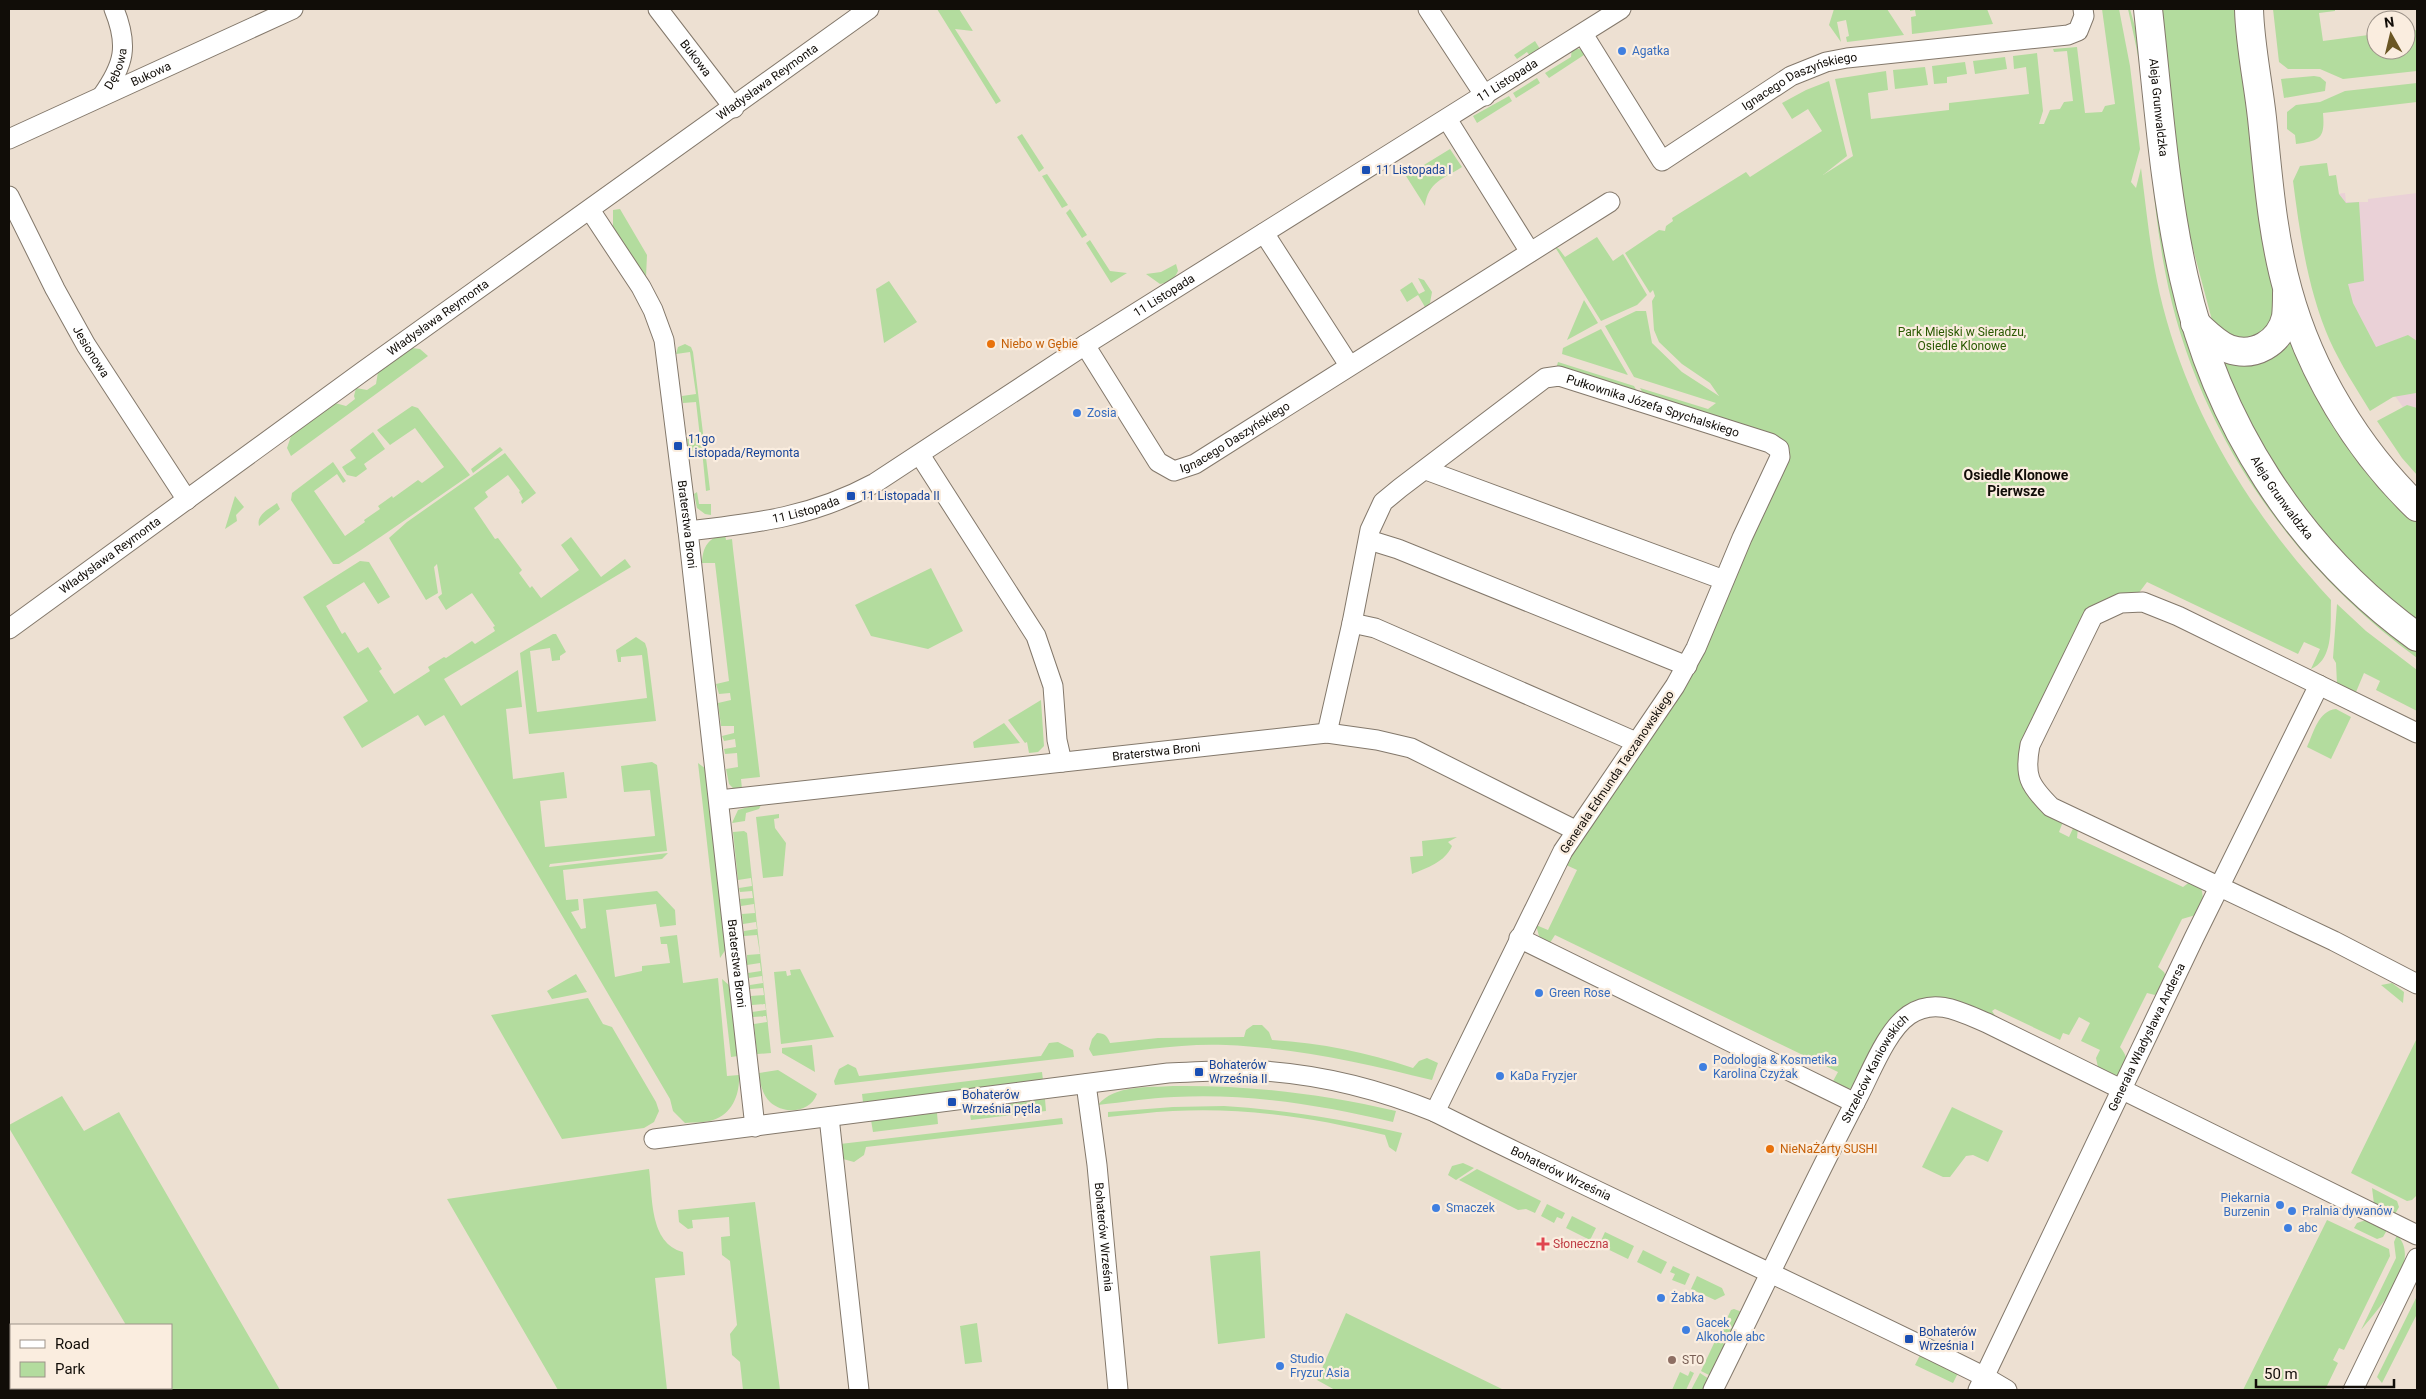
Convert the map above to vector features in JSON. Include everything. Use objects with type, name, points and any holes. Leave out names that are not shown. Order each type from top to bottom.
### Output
[{"type":"street","name":"Dębowa","points":[[101,97],[117,74],[123,46],[119,22],[114,9]]},
{"type":"street","name":"Bukowa","points":[[9,140],[293,9]]},
{"type":"street","name":"Bukowa","points":[[658,9],[734,108]]},
{"type":"street","name":"Władysława Reymonta","points":[[9,629],[869,9]]},
{"type":"street","points":[[1428,9],[1485,96]]},
{"type":"street","name":"11 Listopada","points":[[688,531],[783,519],[851,496],[920,455],[1085,345],[1447,120],[1621,9]]},
{"type":"street","name":"Ignacego Daszyńskiego","points":[[1583,34],[1662,161],[1791,76],[1826,62],[1847,58],[2047,38],[2078,31],[2084,16],[2083,9]]},
{"type":"street","name":"Aleja Grunwaldzka","points":[[2148,9],[2169,196],[2182,271],[2195,323],[2224,402],[2246,445],[2290,514],[2323,554],[2366,596],[2417,638]]},
{"type":"street","points":[[2249,9],[2250,44],[2257,76],[2272,200],[2287,289],[2296,318],[2318,370],[2357,435],[2378,465],[2417,507]]},
{"type":"street","points":[[1447,120],[1530,252]]},
{"type":"street","name":"Jesionowa","points":[[9,196],[55,289],[86,345],[187,500]]},
{"type":"street","name":"Ignacego Daszyńskiego","points":[[1085,345],[1158,462],[1174,471],[1196,464],[1349,365],[1610,202]]},
{"type":"street","name":"Braterstwa Broni","points":[[590,210],[641,287],[653,310],[664,340],[688,531],[755,1127]]},
{"type":"street","points":[[1264,233],[1349,365]]},
{"type":"street","points":[[2195,323],[2219,344],[2230,349],[2246,352],[2266,347],[2274,339],[2286,317],[2287,289]]},
{"type":"street","name":"Pułkownika Józefa Spychalskiego","points":[[1327,733],[1352,623],[1368,540],[1373,520],[1383,502],[1541,380],[1555,376],[1770,443],[1779,449],[1780,457]]},
{"type":"street","points":[[920,455],[1036,636],[1053,686],[1057,740],[1062,762]]},
{"type":"street","name":"Generała Edmunda Taczanowskiego","points":[[1435,1112],[1519,938],[1575,830],[1686,666],[1780,457]]},
{"type":"street","points":[[1426,470],[1724,580]]},
{"type":"street","points":[[1368,540],[1398,549],[1686,666]]},
{"type":"street","points":[[2417,733],[2169,613],[2142,602],[2121,603],[2093,616],[2030,745],[2026,761],[2033,789],[2050,807],[2220,886],[2417,984]]},
{"type":"street","points":[[1352,623],[1375,628],[1636,742]]},
{"type":"street","name":"Generała Władysława Andersa","points":[[1982,1383],[2220,886],[2319,685]]},
{"type":"street","name":"Braterstwa Broni","points":[[719,800],[1327,733],[1378,740],[1411,748],[1575,830]]},
{"type":"street","points":[[1519,938],[1855,1103]]},
{"type":"street","name":"Strzelców Kaniowskich","points":[[1713,1390],[1890,1035],[1908,1015],[1923,1008],[1951,1007],[1987,1023],[2417,1235]]},
{"type":"street","name":"Bohaterów Września","points":[[654,1139],[1168,1074],[1223,1070],[1264,1071],[1358,1087],[1406,1100],[1435,1112],[1726,1254],[1771,1272],[1982,1383],[2007,1390]]},
{"type":"street","name":"Bohaterów Września","points":[[1086,1084],[1096,1165],[1118,1390]]},
{"type":"street","points":[[829,1117],[860,1390]]},
{"type":"street","points":[[2353,1390],[2417,1258]]},
{"type":"shaded area","points":[[2345,193],[2346,202],[2368,202],[2368,199],[2417,193],[2417,427],[2381,376],[2346,307],[2321,196]]},
{"type":"green space","points":[[937,9],[959,9],[973,31],[955,29],[1001,101],[996,104]]},
{"type":"green space","points":[[1834,9],[1887,9],[1904,35],[1847,42],[1846,37],[1849,36],[1846,20],[1837,22],[1841,42],[1829,25]]},
{"type":"green space","points":[[1910,9],[1987,9],[1993,24],[1912,34],[1911,17],[1916,16],[1915,10],[1910,11]]},
{"type":"green space","name":"Park Miejski w Sieradzu, Osiedle Klonowe","points":[[2102,9],[2119,9],[2130,66],[2140,149],[2131,182],[2136,188],[2141,168],[2155,272],[2175,348],[2208,427],[2251,500],[2276,535],[2331,600],[2331,629],[2328,649],[2319,664],[2311,669],[2320,649],[2304,642],[2298,654],[2147,582],[2138,594],[2112,598],[2021,767],[2064,819],[2059,832],[2069,837],[2075,824],[2078,828],[2077,838],[2183,887],[2195,878],[2201,887],[2203,899],[2199,914],[2182,919],[2158,967],[2164,972],[2167,979],[2155,995],[2147,993],[2120,1047],[2125,1055],[2125,1066],[2116,1076],[2099,1072],[2096,1058],[2100,1050],[2081,1041],[2090,1023],[2079,1017],[2069,1035],[2063,1033],[2060,1040],[1995,1009],[1992,1011],[2002,1026],[1918,1004],[1856,1088],[1844,1089],[1832,1083],[1838,1072],[1555,935],[1548,946],[1539,936],[1536,925],[1548,930],[1577,870],[1564,864],[1739,563],[1790,453],[1788,445],[1782,440],[1645,397],[1640,388],[1708,409],[1716,403],[1634,377],[1605,326],[1636,311],[1646,311],[1652,343],[1682,372],[1719,396],[1710,383],[1682,364],[1659,342],[1654,330],[1652,301],[1655,296],[1653,290],[1650,293],[1625,253],[1659,230],[1665,231],[1666,226],[1673,221],[1672,218],[1746,172],[1750,177],[1822,131],[1808,109],[1792,119],[1782,103],[1806,90],[1829,81],[1847,156],[1823,175],[1853,156],[1835,79],[1886,71],[1888,90],[1868,93],[1871,119],[1949,110],[1949,103],[2029,94],[2026,67],[2014,69],[2013,56],[2037,53],[2043,111],[2039,124],[2044,124],[2050,110],[2060,109],[2064,102],[2073,101],[2067,51],[2054,52],[2053,49],[2077,47],[2085,113],[2102,112],[2105,106],[2115,104]]},
{"type":"green space","points":[[2128,9],[2130,9],[2142,52],[2195,357],[2393,632],[2417,650],[2417,658],[2371,621],[2328,580],[2289,536],[2254,488],[2224,437],[2199,384],[2179,329],[2165,271],[2157,220],[2140,68]]},
{"type":"green space","points":[[2158,9],[2240,9],[2276,281],[2272,327],[2246,345],[2213,324],[2178,192]]},
{"type":"green space","points":[[2273,9],[2335,9],[2335,11],[2319,13],[2323,41],[2366,35],[2366,60],[2416,60],[2417,30],[2417,71],[2343,79],[2320,69],[2288,69],[2279,62]]},
{"type":"green space","points":[[1535,41],[1540,49],[1530,56],[1527,52],[1517,59],[1514,55]]},
{"type":"green space","points":[[1572,48],[1585,50],[1587,53],[1549,78],[1545,73],[1571,57]]},
{"type":"green space","points":[[2005,57],[2007,69],[1975,74],[1973,61]]},
{"type":"green space","points":[[1965,62],[1967,74],[1947,77],[1947,83],[1934,84],[1932,66]]},
{"type":"green space","points":[[1925,67],[1928,85],[1895,89],[1893,70]]},
{"type":"green space","points":[[2320,77],[2326,82],[2325,91],[2284,98],[2281,79]]},
{"type":"green space","points":[[1537,78],[1540,83],[1516,98],[1513,93]]},
{"type":"green space","points":[[2417,83],[2417,102],[2323,113],[2322,133],[2320,137],[2311,141],[2296,144],[2295,135],[2287,129],[2287,112],[2296,105],[2320,102],[2345,91]]},
{"type":"green space","points":[[1509,96],[1512,101],[1477,123],[1473,116]]},
{"type":"green space","points":[[1022,134],[1044,168],[1039,172],[1017,137]]},
{"type":"green space","points":[[1450,149],[1462,167],[1433,186],[1429,191],[1425,206],[1406,176]]},
{"type":"green space","points":[[2327,163],[2329,176],[2336,175],[2339,194],[2346,203],[2359,202],[2364,281],[2348,284],[2353,303],[2376,347],[2408,335],[2417,341],[2416,393],[2393,397],[2370,411],[2344,368],[2322,322],[2310,283],[2302,242],[2293,181],[2300,166]]},
{"type":"green space","points":[[1047,174],[1068,205],[1062,208],[1042,176]]},
{"type":"green space","points":[[620,209],[647,255],[646,277],[613,227],[613,210]]},
{"type":"green space","points":[[1070,209],[1087,235],[1082,238],[1066,213]]},
{"type":"green space","points":[[1597,237],[1613,261],[1623,254],[1647,295],[1637,305],[1601,321],[1555,247],[1565,257]]},
{"type":"green space","points":[[1090,240],[1110,271],[1127,273],[1111,283],[1086,243]]},
{"type":"green space","points":[[1176,264],[1178,271],[1173,279],[1160,284],[1146,274],[1161,272]]},
{"type":"green space","points":[[1418,278],[1424,280],[1432,292],[1430,303],[1425,307],[1418,295],[1407,302],[1400,290],[1412,282],[1419,294],[1425,291]]},
{"type":"green space","points":[[889,281],[917,322],[884,343],[876,289]]},
{"type":"green space","points":[[1584,300],[1598,323],[1567,340]]},
{"type":"green space","points":[[1601,329],[1628,375],[1562,354],[1563,348]]},
{"type":"green space","points":[[2289,335],[2398,502],[2417,521],[2417,627],[2362,579],[2273,470],[2219,357]]},
{"type":"green space","points":[[685,344],[691,347],[693,352],[710,490],[706,491],[702,450],[689,451],[687,439],[700,437],[696,402],[683,403],[682,396],[696,394],[690,352],[676,354],[678,347]]},
{"type":"green space","points":[[412,348],[420,349],[428,356],[291,456],[287,448],[291,436],[335,403],[346,406],[355,399],[356,388],[367,390],[376,384],[378,372]]},
{"type":"green space","points":[[1558,362],[1634,386],[1639,395],[1556,369]]},
{"type":"green space","points":[[2407,405],[2417,408],[2417,475],[2402,458],[2377,421]]},
{"type":"green space","points":[[412,406],[418,408],[470,475],[356,553],[339,564],[333,564],[291,500],[292,493],[333,462],[346,481],[343,483],[337,474],[314,491],[345,536],[365,522],[364,520],[380,509],[378,506],[392,496],[393,498],[418,480],[422,483],[444,467],[415,428],[390,445],[377,430]]},
{"type":"green space","points":[[373,432],[385,449],[364,464],[367,469],[356,477],[347,475],[342,467],[356,458],[350,450]]},
{"type":"green space","points":[[500,447],[503,450],[473,473],[471,469]]},
{"type":"green space","points":[[505,453],[536,493],[522,504],[521,501],[523,499],[520,491],[508,475],[485,492],[488,497],[474,508],[495,539],[498,538],[522,570],[519,573],[530,588],[532,586],[541,598],[579,570],[561,545],[571,537],[601,577],[625,559],[631,567],[444,679],[461,706],[518,670],[522,707],[506,709],[513,779],[564,772],[567,798],[540,801],[545,847],[655,836],[650,790],[624,792],[621,766],[652,762],[657,765],[667,851],[550,864],[549,867],[668,853],[662,859],[563,870],[566,900],[578,899],[579,910],[571,912],[581,929],[586,928],[583,899],[657,891],[675,910],[676,925],[660,927],[656,904],[606,910],[615,977],[642,971],[642,966],[670,963],[667,944],[661,944],[660,937],[677,935],[683,983],[718,978],[727,1076],[739,1075],[739,1082],[734,1102],[730,1108],[726,1113],[713,1120],[685,1123],[673,1111],[670,1099],[444,715],[425,726],[418,715],[362,748],[343,717],[368,701],[303,597],[360,561],[369,562],[390,597],[378,604],[364,582],[326,606],[342,634],[345,632],[358,653],[368,647],[382,669],[379,671],[394,694],[430,671],[428,667],[444,657],[446,658],[472,641],[475,644],[495,631],[493,627],[495,626],[472,593],[446,610],[438,597],[442,594],[437,564],[434,567],[438,593],[426,600],[389,538],[407,522]]},
{"type":"green space","points":[[697,492],[699,504],[711,504],[711,515],[705,514],[697,508],[694,494]]},
{"type":"green space","points":[[235,496],[244,507],[236,515],[237,521],[225,529]]},
{"type":"green space","points":[[277,503],[280,509],[259,526],[261,515]]},
{"type":"green space","points":[[725,534],[726,540],[732,539],[760,777],[741,779],[742,789],[735,790],[729,784],[726,769],[738,767],[737,753],[725,754],[724,749],[736,747],[735,739],[724,741],[722,736],[734,733],[734,726],[721,726],[718,703],[731,700],[730,693],[719,694],[716,684],[729,681],[715,563],[702,563],[705,547],[714,538]]},
{"type":"green space","points":[[931,568],[963,631],[928,649],[871,636],[855,605]]},
{"type":"green space","points":[[2337,604],[2366,631],[2417,670],[2417,711],[2376,690],[2380,681],[2364,673],[2356,692],[2351,693],[2337,684],[2336,663],[2333,658]]},
{"type":"green space","points":[[556,634],[566,652],[560,656],[560,660],[552,661],[550,648],[530,651],[537,712],[647,698],[642,655],[621,657],[621,662],[618,662],[616,650],[636,637],[645,643],[647,649],[656,721],[529,734],[520,653]]},
{"type":"green space","points":[[1041,700],[1044,746],[1038,752],[1029,753],[1027,742],[1025,743],[1008,720]]},
{"type":"green space","points":[[2336,709],[2351,717],[2331,759],[2307,747],[2321,718]]},
{"type":"green space","points":[[1004,723],[1020,743],[974,748],[973,742]]},
{"type":"green space","points":[[698,763],[706,769],[726,949],[720,958]]},
{"type":"green space","points":[[762,803],[759,809],[746,813],[745,821],[732,823],[738,810]]},
{"type":"green space","points":[[779,814],[779,818],[774,819],[775,828],[786,843],[783,876],[763,878],[756,817]]},
{"type":"green space","points":[[744,831],[747,833],[771,1053],[757,1054],[754,1024],[767,1022],[766,1016],[753,1017],[752,1012],[766,1010],[765,1004],[752,1005],[751,996],[764,995],[763,988],[750,989],[750,985],[763,983],[762,976],[749,978],[748,973],[761,971],[760,963],[747,965],[747,955],[760,954],[757,935],[744,936],[744,931],[757,929],[756,922],[743,924],[742,914],[755,913],[754,904],[741,906],[740,899],[753,898],[752,891],[740,892],[739,888],[752,886],[751,878],[738,880],[733,832]]},
{"type":"green space","points":[[1457,837],[1448,842],[1452,846],[1445,856],[1429,867],[1412,874],[1410,857],[1423,856],[1422,841]]},
{"type":"green space","points":[[800,969],[834,1037],[781,1044],[774,972],[786,971],[787,976],[791,975],[790,970]]},
{"type":"green space","points":[[576,974],[587,992],[552,999],[547,991]]},
{"type":"green space","points":[[722,979],[730,986],[738,1056],[731,1057]]},
{"type":"green space","points":[[2392,983],[2404,992],[2403,1003],[2381,985]]},
{"type":"green space","points":[[588,998],[603,1024],[612,1027],[656,1102],[659,1111],[654,1122],[644,1128],[562,1139],[491,1015]]},
{"type":"green space","points":[[1253,1025],[1262,1025],[1269,1032],[1272,1040],[1309,1043],[1344,1049],[1413,1068],[1419,1061],[1427,1058],[1438,1063],[1432,1080],[1330,1057],[1278,1049],[1226,1045],[1192,1045],[1093,1056],[1089,1049],[1092,1039],[1097,1033],[1106,1036],[1110,1043],[1158,1038],[1244,1037],[1246,1030]]},
{"type":"green space","points":[[2417,1038],[2417,1195],[2412,1200],[2407,1201],[2351,1173]]},
{"type":"green space","points":[[1058,1042],[1073,1050],[1074,1057],[835,1085],[834,1081],[839,1069],[848,1064],[856,1068],[859,1076],[1041,1056],[1049,1043]]},
{"type":"green space","points":[[812,1045],[815,1072],[782,1053],[782,1048]]},
{"type":"green space","points":[[778,1070],[817,1094],[814,1100],[809,1105],[796,1110],[782,1109],[770,1102],[763,1092],[759,1073]]},
{"type":"green space","points":[[1042,1072],[1043,1080],[863,1102],[862,1094]]},
{"type":"green space","points":[[1173,1086],[1230,1087],[1313,1095],[1396,1111],[1393,1122],[1339,1110],[1285,1102],[1202,1096],[1146,1099],[1098,1105],[1105,1098],[1123,1090]]},
{"type":"green space","points":[[62,1096],[84,1131],[119,1112],[280,1390],[164,1390],[172,1389],[172,1324],[125,1324],[9,1128],[9,1125]]},
{"type":"green space","points":[[1045,1099],[1046,1111],[971,1120],[969,1109]]},
{"type":"green space","points":[[1224,1106],[1314,1116],[1402,1133],[1396,1152],[1389,1147],[1385,1135],[1280,1115],[1200,1110],[1165,1111],[1108,1117],[1108,1112],[1173,1107]]},
{"type":"green space","points":[[1952,1107],[2003,1131],[1988,1162],[1973,1155],[1966,1156],[1950,1177],[1943,1177],[1922,1167]]},
{"type":"green space","points":[[937,1113],[938,1124],[873,1132],[871,1120]]},
{"type":"green space","points":[[1062,1118],[1063,1124],[866,1147],[864,1155],[854,1162],[843,1159],[840,1144]]},
{"type":"green space","points":[[1463,1163],[1474,1168],[1456,1180],[1448,1175],[1452,1166]]},
{"type":"green space","points":[[649,1169],[658,1229],[672,1247],[683,1252],[685,1275],[655,1278],[667,1390],[558,1390],[447,1199]]},
{"type":"green space","points":[[1477,1169],[1541,1201],[1535,1213],[1526,1209],[1518,1210],[1459,1180]]},
{"type":"green space","points":[[2372,1188],[2397,1201],[2399,1207],[2395,1214],[2374,1204]]},
{"type":"green space","points":[[755,1202],[780,1390],[743,1390],[740,1362],[732,1355],[730,1334],[737,1325],[730,1261],[722,1255],[721,1237],[730,1236],[729,1217],[692,1220],[693,1228],[688,1229],[679,1222],[678,1210]]},
{"type":"green space","points":[[1547,1204],[1565,1213],[1562,1219],[1557,1217],[1554,1223],[1541,1216]]},
{"type":"green space","points":[[1572,1216],[1596,1228],[1590,1240],[1566,1228]]},
{"type":"green space","points":[[2327,1220],[2389,1249],[2390,1256],[2344,1350],[2339,1348],[2333,1360],[2338,1363],[2325,1390],[2243,1390]]},
{"type":"green space","points":[[2366,1220],[2387,1230],[2383,1237],[2377,1239],[2354,1228],[2357,1223]]},
{"type":"green space","points":[[1605,1232],[1634,1246],[1628,1259],[1599,1245]]},
{"type":"green space","points":[[2397,1235],[2404,1246],[2405,1258],[2402,1271],[2387,1298],[2361,1330],[2396,1258],[2394,1242]]},
{"type":"green space","points":[[1643,1250],[1667,1262],[1661,1274],[1637,1262]]},
{"type":"green space","points":[[1260,1251],[1265,1338],[1218,1344],[1210,1256]]},
{"type":"green space","points":[[1673,1266],[1690,1274],[1685,1285],[1672,1280],[1675,1274],[1670,1272]]},
{"type":"green space","points":[[1697,1276],[1722,1288],[1725,1295],[1715,1300],[1691,1289]]},
{"type":"green space","points":[[2417,1296],[2417,1314],[2382,1383],[2377,1377]]},
{"type":"green space","points":[[1734,1309],[1742,1312],[1730,1338],[1720,1333],[1731,1310]]},
{"type":"green space","points":[[1346,1313],[1504,1390],[1335,1390],[1317,1380]]},
{"type":"green space","points":[[977,1323],[982,1362],[965,1364],[960,1326]]},
{"type":"green space","points":[[1716,1339],[1726,1345],[1711,1376],[1701,1371]]},
{"type":"green space","points":[[1920,1355],[1958,1373],[1953,1383],[1915,1365]]},
{"type":"green space","points":[[1690,1371],[1694,1373],[1686,1390],[1672,1390],[1680,1372],[1688,1376]]},
{"type":"green space","points":[[1700,1373],[1709,1379],[1703,1390],[1691,1390]]},
{"type":"place","name":"Agatka","points":[[1622,51]]},
{"type":"place","name":"11 Listopada I","points":[[1366,170]]},
{"type":"place","name":"Niebo w Gębie","points":[[991,344]]},
{"type":"place","name":"Zosia","points":[[1077,413]]},
{"type":"place","name":"11go Listopada/Reymonta","points":[[678,446]]},
{"type":"place","name":"11 Listopada II","points":[[851,496]]},
{"type":"place","name":"Green Rose","points":[[1539,993]]},
{"type":"place","name":"Podologia & Kosmetika Karolina Czyżak","points":[[1703,1067]]},
{"type":"place","name":"Bohaterów Września II","points":[[1199,1072]]},
{"type":"place","name":"KaDa Fryzjer","points":[[1500,1076]]},
{"type":"place","name":"Bohaterów Września pętla","points":[[952,1102]]},
{"type":"place","name":"NieNaŻarty SUSHI","points":[[1770,1149]]},
{"type":"place","name":"Piekarnia Burzenin","points":[[2280,1205]]},
{"type":"place","name":"Smaczek","points":[[1436,1208]]},
{"type":"place","name":"Pralnia dywanów","points":[[2292,1211]]},
{"type":"place","name":"abc","points":[[2288,1228]]},
{"type":"place","name":"Słoneczna","points":[[1543,1244]]},
{"type":"place","name":"Żabka","points":[[1661,1298]]},
{"type":"place","name":"Gacek Alkohole abc","points":[[1686,1330]]},
{"type":"place","name":"Bohaterów Września I","points":[[1909,1339]]},
{"type":"place","name":"STO","points":[[1672,1360]]},
{"type":"place","name":"Studio Fryzur Asia","points":[[1280,1366]]},
{"type":"district","name":"Osiedle Klonowe Pierwsze","points":[[2016,484]]}]
